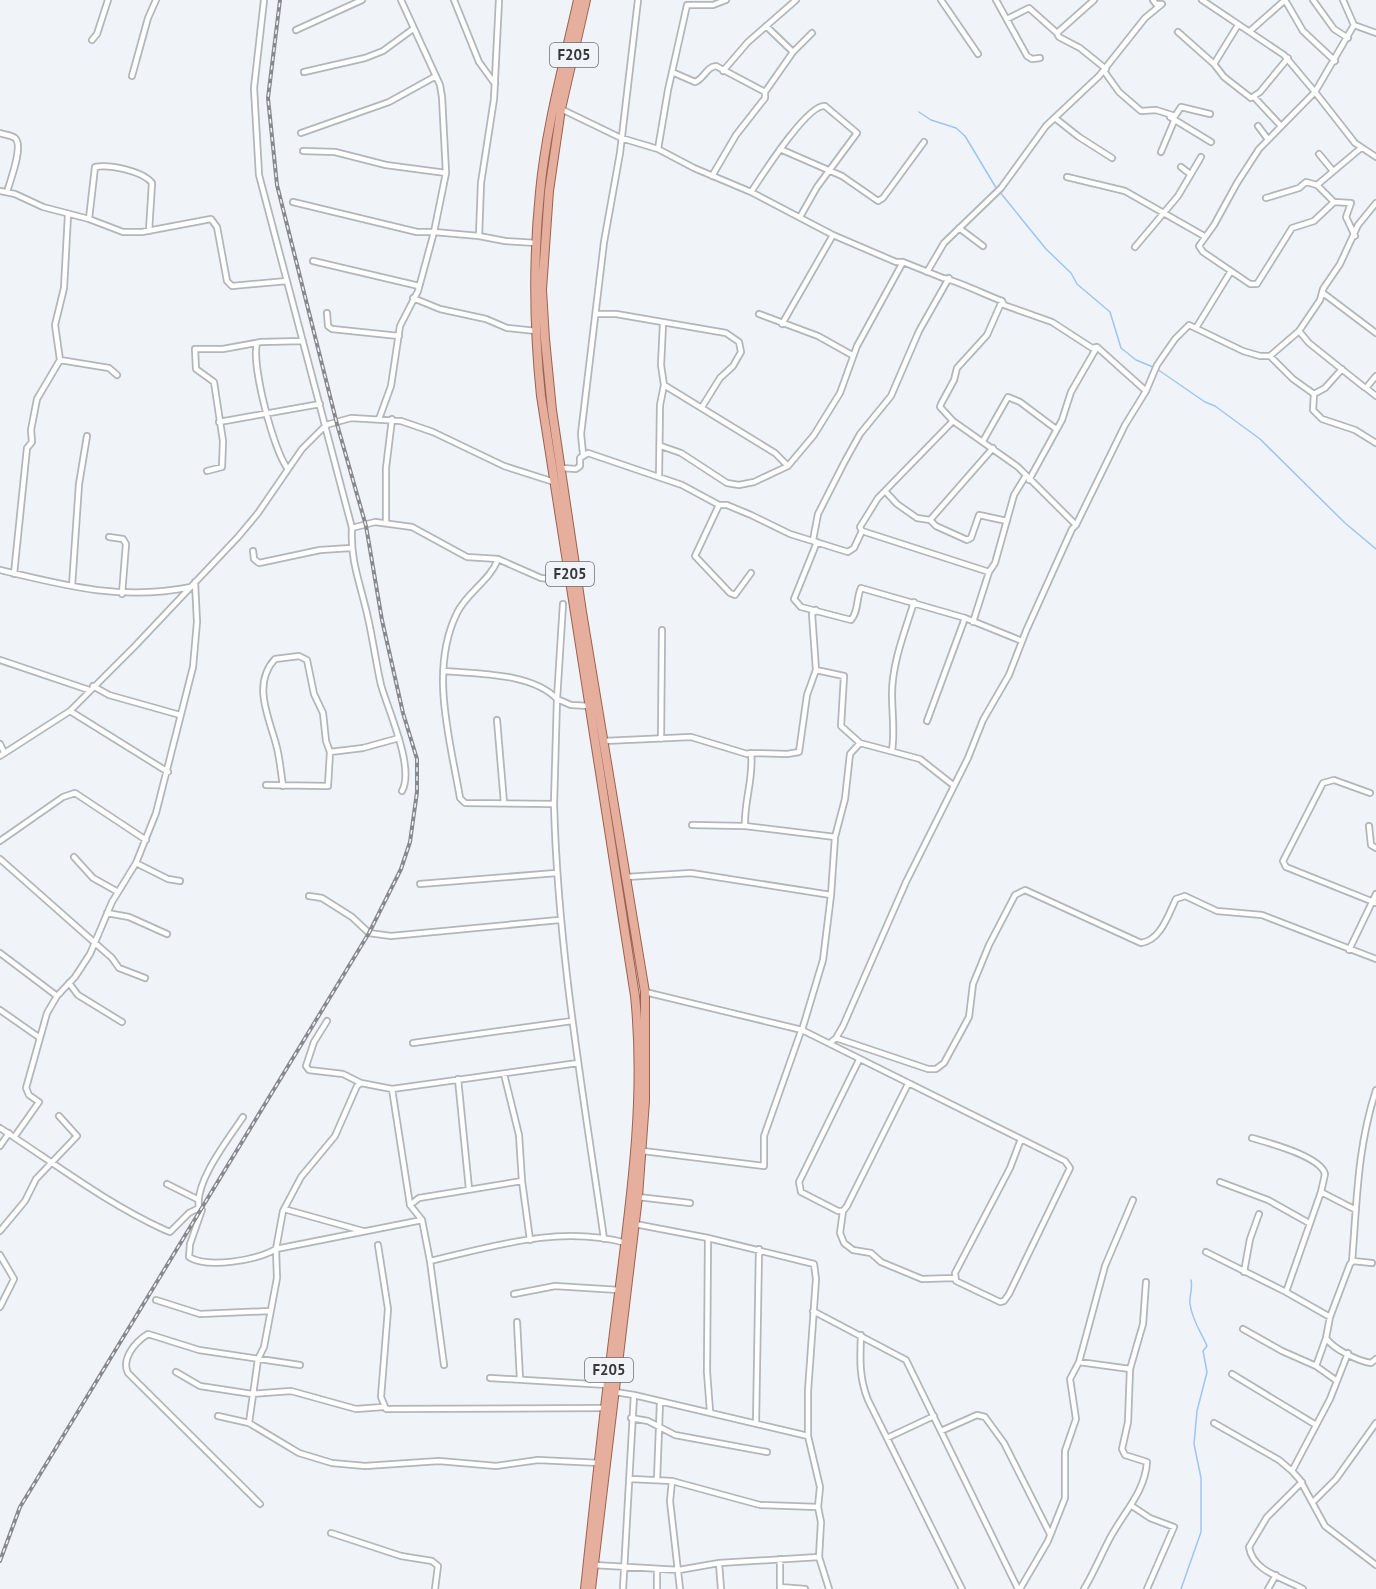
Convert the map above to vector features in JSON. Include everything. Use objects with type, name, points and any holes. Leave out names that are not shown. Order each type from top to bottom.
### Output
[{"type":"main road","name":"F205","points":[[578,0],[554,108],[540,191],[536,331],[541,396],[589,706],[603,761],[626,877],[645,992],[643,1150],[639,1197],[591,1589]]},
{"type":"main road","name":"F205","points":[[585,1589],[604,1408],[626,1243],[639,1093],[636,1004],[603,761],[604,741],[552,410],[542,290],[549,191],[561,109],[586,0]]},
{"type":"main road","points":[[540,191],[549,191]]},
{"type":"street","points":[[92,40],[97,34],[108,0]]},
{"type":"street","points":[[132,76],[148,18],[156,0]]},
{"type":"street","points":[[264,0],[254,88],[258,164],[326,425],[331,457],[352,528],[351,548],[382,688],[399,738],[405,773],[402,791]]},
{"type":"street","points":[[296,30],[362,0]]},
{"type":"street","points":[[379,418],[391,386],[402,320],[419,286],[434,232],[446,173],[442,97],[436,76],[401,0]]},
{"type":"street","points":[[454,0],[479,62],[495,84]]},
{"type":"street","points":[[479,236],[480,191],[495,84],[499,0]]},
{"type":"street","points":[[561,468],[576,469],[583,454],[581,434],[598,314],[604,242],[621,138],[638,0]]},
{"type":"street","points":[[658,149],[688,2],[713,5],[726,0]]},
{"type":"street","points":[[723,71],[726,64],[796,0]]},
{"type":"street","points":[[941,0],[978,54]]},
{"type":"street","points":[[996,0],[1027,56],[1032,59],[1040,58]]},
{"type":"street","points":[[1057,33],[1094,0]]},
{"type":"street","points":[[1153,0],[1156,4],[1162,4]]},
{"type":"street","points":[[927,272],[938,250],[1001,188],[1046,126],[1105,70],[1145,18],[1168,0]]},
{"type":"street","points":[[1202,0],[1221,10],[1238,25],[1288,58],[1361,148],[1376,158]]},
{"type":"street","points":[[1250,31],[1285,0],[1303,31],[1335,61]]},
{"type":"street","points":[[1313,0],[1334,29],[1348,38]]},
{"type":"street","points":[[1343,0],[1354,25],[1376,33]]},
{"type":"street","points":[[1007,19],[1029,8],[1059,37],[1080,48],[1105,70],[1119,92],[1141,111],[1156,110],[1211,142]]},
{"type":"street","points":[[1214,64],[1238,25]]},
{"type":"street","points":[[1334,202],[1314,220],[1292,228],[1257,284],[1250,284],[1203,252],[1199,246],[1267,138],[1315,92],[1354,25]]},
{"type":"street","points":[[766,26],[793,52]]},
{"type":"street","points":[[304,72],[366,58],[382,51],[413,29]]},
{"type":"street","points":[[1178,32],[1214,64],[1224,77],[1251,98],[1254,97],[1281,126]]},
{"type":"street","points":[[712,176],[736,135],[765,98],[765,92],[793,52],[812,33]]},
{"type":"street","points":[[1254,97],[1288,58]]},
{"type":"street","points":[[672,72],[695,82],[713,66],[765,92]]},
{"type":"street","points":[[302,133],[389,102],[436,76]]},
{"type":"street","points":[[751,192],[780,149],[815,108],[825,106],[857,133],[828,170],[800,217]]},
{"type":"street","points":[[1169,116],[1175,116],[1181,107],[1210,114]]},
{"type":"street","points":[[561,109],[621,138],[658,149],[712,176],[751,192],[833,235],[896,262],[903,262],[950,278],[971,290],[1002,301],[1004,305],[1052,322],[1092,348],[1097,347],[1146,391]]},
{"type":"street","points":[[1055,118],[1112,158]]},
{"type":"street","points":[[1161,152],[1174,121]]},
{"type":"street","points":[[1258,126],[1267,138]]},
{"type":"street","points":[[0,134],[15,139],[18,143],[18,152],[7,192]]},
{"type":"street","points":[[780,149],[842,176],[878,201],[883,198],[924,142]]},
{"type":"street","points":[[1317,185],[1361,148]]},
{"type":"street","points":[[303,151],[335,152],[386,165],[446,173]]},
{"type":"street","points":[[1319,154],[1333,171]]},
{"type":"street","points":[[1135,247],[1165,213],[1201,157]]},
{"type":"street","points":[[89,219],[93,171],[99,166],[136,173],[147,177],[152,183],[149,231]]},
{"type":"street","points":[[1181,166],[1190,174]]},
{"type":"street","points":[[1067,177],[1125,191],[1204,236]]},
{"type":"street","points":[[1266,198],[1299,188],[1306,182],[1317,185],[1334,202],[1351,203],[1346,217],[1355,236]]},
{"type":"street","points":[[0,191],[123,231],[149,231],[211,219],[217,226],[227,281],[232,286],[287,281]]},
{"type":"street","points":[[293,202],[417,232],[537,243]]},
{"type":"street","points":[[830,1043],[836,1038],[906,882],[983,720],[1009,675],[1072,529],[1125,425],[1146,391],[1157,365],[1174,339],[1189,325],[1243,351],[1260,357],[1270,356],[1299,330],[1340,264],[1348,243],[1355,236],[1358,225],[1376,203]]},
{"type":"street","points":[[14,574],[27,448],[32,442],[31,430],[37,399],[60,360],[55,325],[64,288],[68,215]]},
{"type":"street","points":[[959,228],[983,246]]},
{"type":"street","points":[[782,324],[833,235]]},
{"type":"street","points":[[313,261],[419,286]]},
{"type":"street","points":[[661,446],[681,453],[728,483],[739,485],[754,482],[788,466],[814,435],[840,393],[852,355],[903,262]]},
{"type":"street","points":[[1196,328],[1231,271]]},
{"type":"street","points":[[950,278],[919,331],[891,396],[860,434],[818,514],[815,541],[794,599],[801,607],[816,610],[834,618],[851,620],[855,616],[857,594],[861,588],[965,618],[1022,641]]},
{"type":"street","points":[[1323,293],[1376,333]]},
{"type":"street","points":[[413,298],[440,309],[486,319],[507,328],[536,331]]},
{"type":"street","points":[[1002,301],[987,335],[957,368],[954,380],[940,407],[953,420],[1018,467],[1027,479],[1076,525]]},
{"type":"street","points":[[327,313],[328,327],[332,329],[399,336]]},
{"type":"street","points":[[598,314],[616,314],[663,324],[726,333],[741,346],[741,352],[733,366],[720,378],[702,407]]},
{"type":"street","points":[[759,314],[818,336],[852,355]]},
{"type":"street","points":[[1366,326],[1376,323]]},
{"type":"street","points":[[659,477],[660,405],[664,385],[661,365],[663,324]]},
{"type":"street","points":[[1299,330],[1376,396]]},
{"type":"street","points":[[207,471],[219,469],[224,463],[214,382],[196,369],[195,349],[223,349],[256,343],[303,341]]},
{"type":"street","points":[[256,343],[256,367],[276,448],[288,469]]},
{"type":"street","points":[[973,622],[989,572],[995,563],[1014,495],[1027,479],[1056,429],[1071,392],[1097,347]]},
{"type":"street","points":[[1270,356],[1293,379],[1314,394]]},
{"type":"street","points":[[60,360],[109,368],[117,375]]},
{"type":"street","points":[[1314,394],[1325,388],[1342,369]]},
{"type":"street","points":[[1366,388],[1376,376]]},
{"type":"street","points":[[664,385],[702,407],[719,421],[775,453],[788,466]]},
{"type":"street","points":[[1314,394],[1313,410],[1322,419],[1355,430],[1376,443]]},
{"type":"street","points":[[983,441],[1008,397],[1020,402],[1056,429]]},
{"type":"street","points":[[219,422],[320,404]]},
{"type":"street","points":[[0,744],[2,754],[70,711],[191,587],[258,513],[303,449],[326,425],[351,418],[392,419],[433,432],[504,466],[554,482]]},
{"type":"street","points":[[386,523],[386,468],[392,419]]},
{"type":"street","points":[[583,454],[588,453],[659,477],[790,534],[848,552],[854,548],[867,513],[953,420]]},
{"type":"street","points":[[72,586],[79,484],[87,436]]},
{"type":"street","points":[[930,520],[993,448]]},
{"type":"street","points":[[885,491],[897,504],[917,518],[930,520],[936,526],[969,540],[979,515],[1007,521]]},
{"type":"street","points":[[719,505],[694,556],[730,593],[735,595],[751,573]]},
{"type":"street","points":[[352,528],[375,522],[412,527],[467,557],[498,559],[541,578],[571,581]]},
{"type":"street","points":[[862,531],[989,572]]},
{"type":"street","points":[[109,537],[123,539],[126,544],[122,594]]},
{"type":"street","points":[[253,551],[254,559],[260,562],[320,550],[351,548]]},
{"type":"street","points":[[498,559],[493,572],[468,594],[449,629],[444,671],[447,726],[460,798],[465,803],[554,804]]},
{"type":"street","points":[[0,570],[72,586],[122,594],[163,593],[191,587]]},
{"type":"street","points":[[0,1146],[39,1102],[29,1095],[26,1088],[47,1013],[94,945],[107,913],[136,863],[146,840],[168,772],[168,762],[193,667],[197,622],[195,582]]},
{"type":"street","points":[[892,750],[895,732],[893,684],[898,656],[914,602]]},
{"type":"street","points":[[563,604],[554,804],[559,920],[604,1239]]},
{"type":"street","points":[[604,741],[691,737],[747,754],[800,752],[807,695],[816,670],[812,614],[816,610]]},
{"type":"street","points":[[927,721],[965,618]]},
{"type":"street","points":[[661,739],[662,630]]},
{"type":"street","points":[[266,786],[326,788],[330,785],[330,752],[326,741],[323,713],[314,694],[307,660],[299,656],[275,659],[267,667],[262,694],[277,748],[283,786]]},
{"type":"street","points":[[0,660],[180,715]]},
{"type":"street","points":[[816,670],[844,676],[841,726],[860,743],[920,759],[953,785]]},
{"type":"street","points":[[444,671],[522,681],[549,691],[557,699],[571,705],[589,706]]},
{"type":"street","points":[[70,711],[168,772]]},
{"type":"street","points":[[496,720],[504,803]]},
{"type":"street","points":[[330,752],[363,748],[399,738]]},
{"type":"street","points":[[643,1150],[764,1166],[764,1136],[802,1030],[823,960],[835,837],[845,799],[850,754],[860,743]]},
{"type":"street","points":[[746,826],[744,809],[752,769],[751,753]]},
{"type":"street","points":[[1370,794],[1334,780],[1323,783],[1283,861],[1286,867],[1310,879],[1374,902]]},
{"type":"street","points":[[0,841],[63,797],[75,793],[146,840]]},
{"type":"street","points":[[692,825],[746,826],[835,837]]},
{"type":"street","points":[[1368,826],[1371,845],[1376,848]]},
{"type":"street","points":[[74,857],[93,878],[118,892]]},
{"type":"street","points":[[0,859],[94,945],[112,958],[119,968],[145,978]]},
{"type":"street","points":[[136,863],[158,874],[180,881]]},
{"type":"street","points":[[420,884],[556,873]]},
{"type":"street","points":[[626,877],[691,873],[831,895]]},
{"type":"street","points":[[836,1038],[928,1069],[940,1067],[947,1060],[969,1017],[973,984],[989,945],[1015,895],[1025,890],[1141,943],[1156,936],[1176,899],[1185,896],[1217,911],[1262,915],[1376,959]]},
{"type":"street","points":[[1349,950],[1376,894]]},
{"type":"street","points":[[309,896],[322,898],[352,917],[369,933],[391,936],[559,920]]},
{"type":"street","points":[[107,913],[129,917],[167,934]]},
{"type":"street","points":[[0,953],[57,996]]},
{"type":"street","points":[[69,983],[78,996],[122,1022]]},
{"type":"street","points":[[645,992],[802,1030],[1065,1161],[1070,1168],[1004,1301],[983,1295],[954,1278],[922,1279],[881,1262],[871,1253],[853,1250],[844,1243],[840,1233],[843,1211],[908,1084]]},
{"type":"street","points":[[0,1010],[40,1038]]},
{"type":"street","points":[[327,1021],[314,1042],[306,1066],[309,1070],[343,1074],[361,1083],[392,1089],[578,1063]]},
{"type":"street","points":[[413,1043],[572,1021]]},
{"type":"street","points":[[843,1211],[838,1211],[801,1192],[799,1182],[859,1060]]},
{"type":"street","points":[[504,1074],[519,1135],[522,1181],[530,1240]]},
{"type":"street","points":[[458,1079],[469,1189]]},
{"type":"street","points":[[249,1422],[258,1359],[264,1347],[277,1278],[276,1249],[284,1209],[301,1177],[335,1137],[354,1092],[361,1083]]},
{"type":"street","points":[[392,1089],[410,1205],[422,1220],[430,1261],[444,1365]]},
{"type":"street","points":[[1316,1366],[1326,1338],[1330,1317],[1352,1262],[1358,1170],[1366,1123],[1376,1090]]},
{"type":"street","points":[[0,1231],[25,1201],[36,1179],[77,1135],[58,1116]]},
{"type":"street","points":[[243,1117],[221,1149],[198,1193],[197,1199],[201,1214],[190,1244],[189,1257],[194,1260],[222,1263],[265,1256],[276,1249],[422,1220]]},
{"type":"street","points":[[0,1128],[68,1171],[91,1191],[165,1230],[170,1232],[189,1213],[199,1208]]},
{"type":"street","points":[[1252,1138],[1293,1152],[1320,1165],[1325,1174],[1321,1192],[1286,1292]]},
{"type":"street","points":[[954,1278],[1010,1168],[1021,1139]]},
{"type":"street","points":[[410,1205],[419,1198],[522,1181]]},
{"type":"street","points":[[1220,1182],[1268,1200],[1310,1223]]},
{"type":"street","points":[[167,1184],[197,1199]]},
{"type":"street","points":[[1321,1192],[1356,1210]]},
{"type":"street","points":[[639,1197],[690,1203]]},
{"type":"street","points":[[1019,1589],[1050,1534],[1067,1490],[1065,1451],[1076,1419],[1070,1379],[1079,1362],[1105,1266],[1133,1200]]},
{"type":"street","points":[[284,1209],[366,1232]]},
{"type":"street","points":[[1244,1272],[1250,1239],[1259,1214]]},
{"type":"street","points":[[634,1224],[759,1249],[814,1264],[816,1279],[808,1436],[818,1474],[818,1507],[822,1522],[819,1557],[829,1589]]},
{"type":"street","points":[[430,1261],[564,1235],[626,1243]]},
{"type":"street","points":[[708,1238],[707,1372],[710,1411]]},
{"type":"street","points":[[378,1245],[388,1309],[381,1397],[383,1407]]},
{"type":"street","points":[[756,1424],[759,1249]]},
{"type":"street","points":[[1206,1252],[1330,1317]]},
{"type":"street","points":[[0,1255],[14,1279],[0,1307]]},
{"type":"street","points":[[1352,1262],[1372,1263]]},
{"type":"street","points":[[1084,1589],[1110,1537],[1132,1506],[1147,1472],[1147,1461],[1123,1453],[1128,1422],[1130,1370],[1143,1324],[1146,1282]]},
{"type":"street","points":[[514,1294],[555,1286],[619,1290]]},
{"type":"street","points":[[156,1300],[200,1314],[270,1311]]},
{"type":"street","points":[[813,1311],[906,1360],[1019,1589]]},
{"type":"street","points":[[517,1322],[520,1379]]},
{"type":"street","points":[[1243,1329],[1282,1352],[1316,1366],[1337,1382]]},
{"type":"street","points":[[260,1504],[128,1373],[124,1366],[140,1340],[148,1334],[186,1347],[300,1365]]},
{"type":"street","points":[[861,1335],[862,1385],[962,1589]]},
{"type":"street","points":[[1326,1338],[1337,1348],[1364,1362],[1371,1363],[1376,1359]]},
{"type":"street","points":[[1292,1471],[1337,1382],[1348,1353]]},
{"type":"street","points":[[1079,1362],[1130,1370]]},
{"type":"street","points":[[176,1372],[200,1386],[252,1394],[291,1391],[356,1409],[383,1407],[396,1411],[604,1408]]},
{"type":"street","points":[[1232,1374],[1316,1425]]},
{"type":"street","points":[[490,1378],[607,1385]]},
{"type":"street","points":[[615,1392],[710,1411],[808,1436]]},
{"type":"street","points":[[623,1589],[631,1479],[630,1418],[634,1395]]},
{"type":"street","points":[[657,1480],[660,1402]]},
{"type":"street","points":[[941,1431],[977,1415],[986,1417],[1004,1443],[1050,1534]]},
{"type":"street","points":[[218,1416],[249,1422],[299,1453],[338,1464],[365,1466],[439,1461],[496,1466],[538,1460],[600,1463]]},
{"type":"street","points":[[887,1438],[934,1416]]},
{"type":"street","points":[[630,1418],[659,1426],[684,1437],[767,1452]]},
{"type":"street","points":[[1214,1423],[1279,1460],[1292,1471],[1302,1482],[1325,1526],[1376,1565]]},
{"type":"street","points":[[1313,1502],[1336,1479],[1376,1423]]},
{"type":"street","points":[[631,1479],[672,1481],[760,1505],[818,1507]]},
{"type":"street","points":[[672,1481],[670,1501],[680,1589]]},
{"type":"street","points":[[1302,1482],[1267,1517],[1249,1547],[1256,1563],[1303,1589]]},
{"type":"street","points":[[1132,1506],[1150,1518],[1174,1527],[1147,1589]]},
{"type":"street","points":[[331,1533],[401,1556],[432,1561],[438,1566],[435,1589]]},
{"type":"street","points":[[593,1565],[679,1570],[719,1563],[819,1557]]},
{"type":"street","points":[[780,1559],[780,1588],[805,1589]]},
{"type":"street","points":[[719,1563],[721,1589]]},
{"type":"street","points":[[657,1570],[657,1589]]},
{"type":"street","points":[[1268,1589],[1276,1575]]},
{"type":"waterway","points":[[919,112],[931,120],[956,128],[965,136],[995,186],[1046,249],[1071,273],[1077,284],[1110,312],[1121,348],[1136,360],[1153,367]]},
{"type":"waterway","points":[[1157,369],[1205,402],[1215,406],[1260,439],[1345,523],[1376,549]]},
{"type":"waterway","points":[[1181,1589],[1201,1532],[1201,1478],[1194,1444],[1197,1411],[1207,1372],[1203,1351],[1207,1346],[1191,1310],[1191,1280]]},
{"type":"railway","points":[[0,1561],[20,1507],[369,933],[401,869],[410,842],[417,792],[417,759],[403,713],[382,620],[366,526],[337,424],[277,185],[268,98],[280,0]]}]
